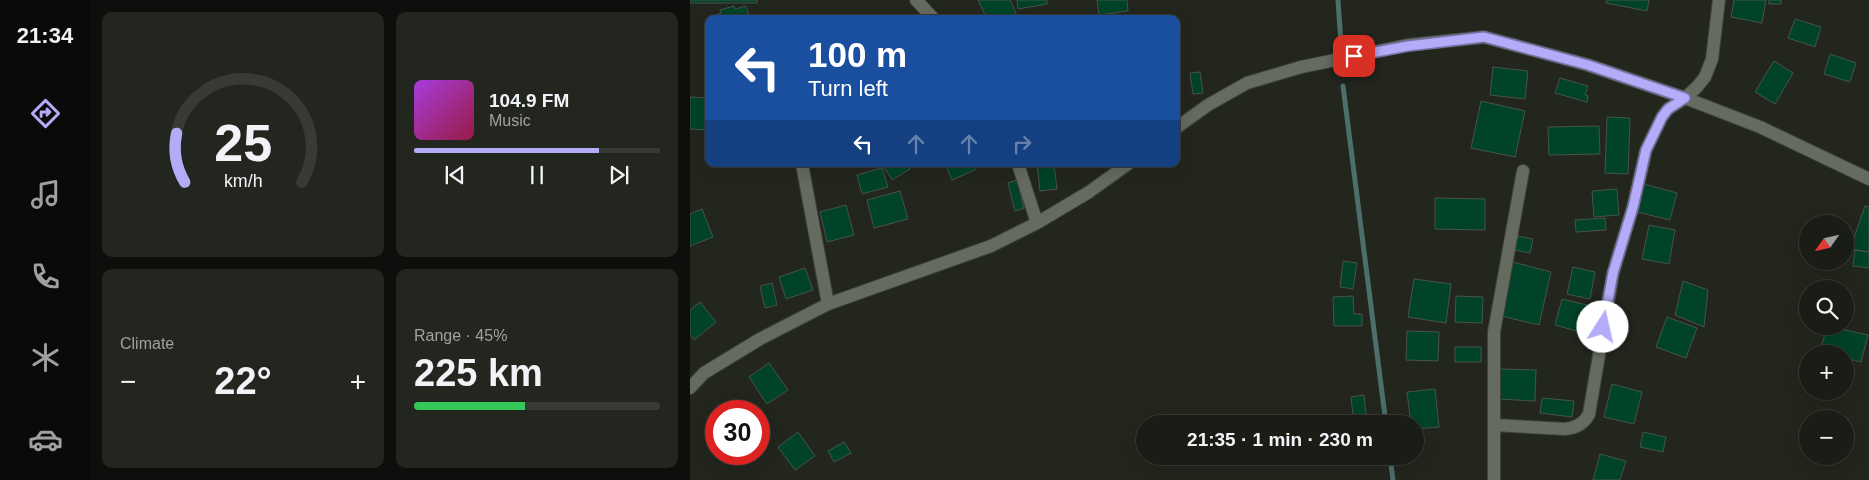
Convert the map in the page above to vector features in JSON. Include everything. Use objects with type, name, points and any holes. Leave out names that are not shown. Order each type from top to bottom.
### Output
[{"type":"street","points":[[916,0],[930,15]]},
{"type":"street","points":[[1494,425],[1565,429],[1574,428],[1586,420],[1589,414],[1613,273],[1633,207],[1644,159],[1651,138],[1662,117],[1668,109],[1685,98],[1697,87],[1705,76],[1712,59],[1719,0]]},
{"type":"street","points":[[1180,125],[1208,105],[1247,83],[1301,67],[1408,46],[1484,37],[1588,65],[1685,98],[1760,127],[1869,179]]},
{"type":"street","points":[[803,167],[828,304]]},
{"type":"street","points":[[1019,167],[1037,223]]},
{"type":"street","points":[[690,388],[704,373],[760,339],[828,304],[991,246],[1037,223],[1089,192],[1124,167]]},
{"type":"street","points":[[1494,480],[1494,332],[1523,171]]},
{"type":"building","points":[[690,0],[757,0],[757,3],[690,3]]},
{"type":"building","points":[[978,0],[1010,0],[1016,13],[1012,15],[985,15]]},
{"type":"building","points":[[1017,0],[1047,0],[1047,4],[1018,9]]},
{"type":"building","points":[[1097,0],[1127,0],[1128,11],[1099,15]]},
{"type":"building","points":[[1607,0],[1649,0],[1647,11],[1606,3]]},
{"type":"building","points":[[1734,0],[1766,0],[1762,23],[1731,17]]},
{"type":"building","points":[[1769,0],[1781,0],[1781,4],[1769,4]]},
{"type":"building","points":[[734,6],[735,9],[746,6],[749,15],[716,15],[721,13],[720,10]]},
{"type":"building","points":[[1795,19],[1821,27],[1815,47],[1788,38]]},
{"type":"building","points":[[1830,54],[1856,63],[1850,82],[1824,74]]},
{"type":"building","points":[[1774,61],[1793,73],[1775,104],[1755,92]]},
{"type":"building","points":[[1493,67],[1528,71],[1525,99],[1490,95]]},
{"type":"building","points":[[1200,72],[1203,93],[1193,94],[1190,73]]},
{"type":"building","points":[[1560,78],[1588,86],[1585,95],[1588,96],[1587,102],[1555,93]]},
{"type":"building","points":[[690,97],[705,98],[705,130],[690,129]]},
{"type":"building","points":[[1481,101],[1525,111],[1515,157],[1471,148]]},
{"type":"building","points":[[1607,117],[1630,118],[1628,174],[1605,173]]},
{"type":"building","points":[[1599,126],[1600,154],[1549,155],[1548,127]]},
{"type":"building","points":[[884,167],[909,167],[910,169],[892,180]]},
{"type":"building","points":[[946,167],[974,167],[975,170],[952,180]]},
{"type":"building","points":[[1037,167],[1054,167],[1057,189],[1040,191]]},
{"type":"building","points":[[882,168],[888,187],[862,194],[857,175]]},
{"type":"building","points":[[1017,180],[1024,208],[1015,211],[1008,183]]},
{"type":"building","points":[[1644,184],[1677,193],[1670,220],[1637,212]]},
{"type":"building","points":[[1617,189],[1619,215],[1594,217],[1592,191]]},
{"type":"building","points":[[900,191],[908,219],[874,228],[867,200]]},
{"type":"building","points":[[1435,198],[1485,199],[1485,230],[1435,229]]},
{"type":"building","points":[[846,205],[854,235],[827,242],[820,212]]},
{"type":"building","points":[[1865,206],[1869,207],[1869,252],[1854,250],[1854,238]]},
{"type":"building","points":[[702,209],[713,237],[690,246],[690,214]]},
{"type":"building","points":[[1605,218],[1606,230],[1576,232],[1575,220]]},
{"type":"building","points":[[1649,225],[1675,230],[1669,264],[1642,259]]},
{"type":"building","points":[[1518,236],[1533,239],[1530,253],[1515,250]]},
{"type":"building","points":[[1855,250],[1869,252],[1869,268],[1854,266]]},
{"type":"building","points":[[1343,261],[1357,263],[1353,289],[1340,287]]},
{"type":"building","points":[[1513,262],[1551,272],[1539,325],[1501,316]]},
{"type":"building","points":[[1573,267],[1595,272],[1590,299],[1567,294]]},
{"type":"building","points":[[805,268],[813,290],[786,299],[779,277]]},
{"type":"building","points":[[1414,279],[1451,284],[1446,323],[1408,317]]},
{"type":"building","points":[[1683,281],[1708,290],[1704,327],[1675,315]]},
{"type":"building","points":[[772,283],[777,305],[765,308],[760,286]]},
{"type":"building","points":[[1353,296],[1354,314],[1362,314],[1362,326],[1334,326],[1333,297]]},
{"type":"building","points":[[1456,296],[1483,297],[1482,323],[1455,322]]},
{"type":"building","points":[[1562,299],[1587,305],[1580,332],[1555,325]]},
{"type":"building","points":[[700,302],[716,322],[694,340],[690,334],[690,310]]},
{"type":"building","points":[[1667,317],[1697,328],[1686,358],[1656,347]]},
{"type":"building","points":[[1407,331],[1439,332],[1438,361],[1406,360]]},
{"type":"building","points":[[1854,332],[1868,335],[1861,362],[1854,360],[1854,345],[1822,345],[1825,335],[1854,335]]},
{"type":"building","points":[[1455,347],[1481,347],[1481,362],[1455,362]]},
{"type":"building","points":[[769,363],[788,390],[770,402],[770,400],[764,400],[749,377]]},
{"type":"building","points":[[1499,369],[1536,370],[1535,401],[1498,399]]},
{"type":"building","points":[[1612,384],[1642,392],[1634,424],[1604,417]]},
{"type":"building","points":[[1435,389],[1439,427],[1424,428],[1424,415],[1410,415],[1407,392]]},
{"type":"building","points":[[1364,395],[1366,415],[1353,415],[1351,397]]},
{"type":"building","points":[[1542,398],[1574,401],[1572,417],[1540,413]]},
{"type":"building","points":[[798,432],[815,456],[795,470],[778,447]]},
{"type":"building","points":[[1643,432],[1666,437],[1663,452],[1640,447]]},
{"type":"building","points":[[844,442],[851,453],[834,462],[828,451]]},
{"type":"building","points":[[1600,454],[1626,461],[1620,480],[1593,480]]},
{"type":"waterway","points":[[1338,0],[1341,44]]},
{"type":"waterway","points":[[1343,86],[1385,415]]},
{"type":"waterway","points":[[1391,465],[1393,480]]},
{"type":"route","points":[[1354,56],[1408,46],[1484,37],[1588,65],[1685,98],[1668,109],[1662,117],[1646,150],[1633,207],[1613,273],[1603,327]]}]
